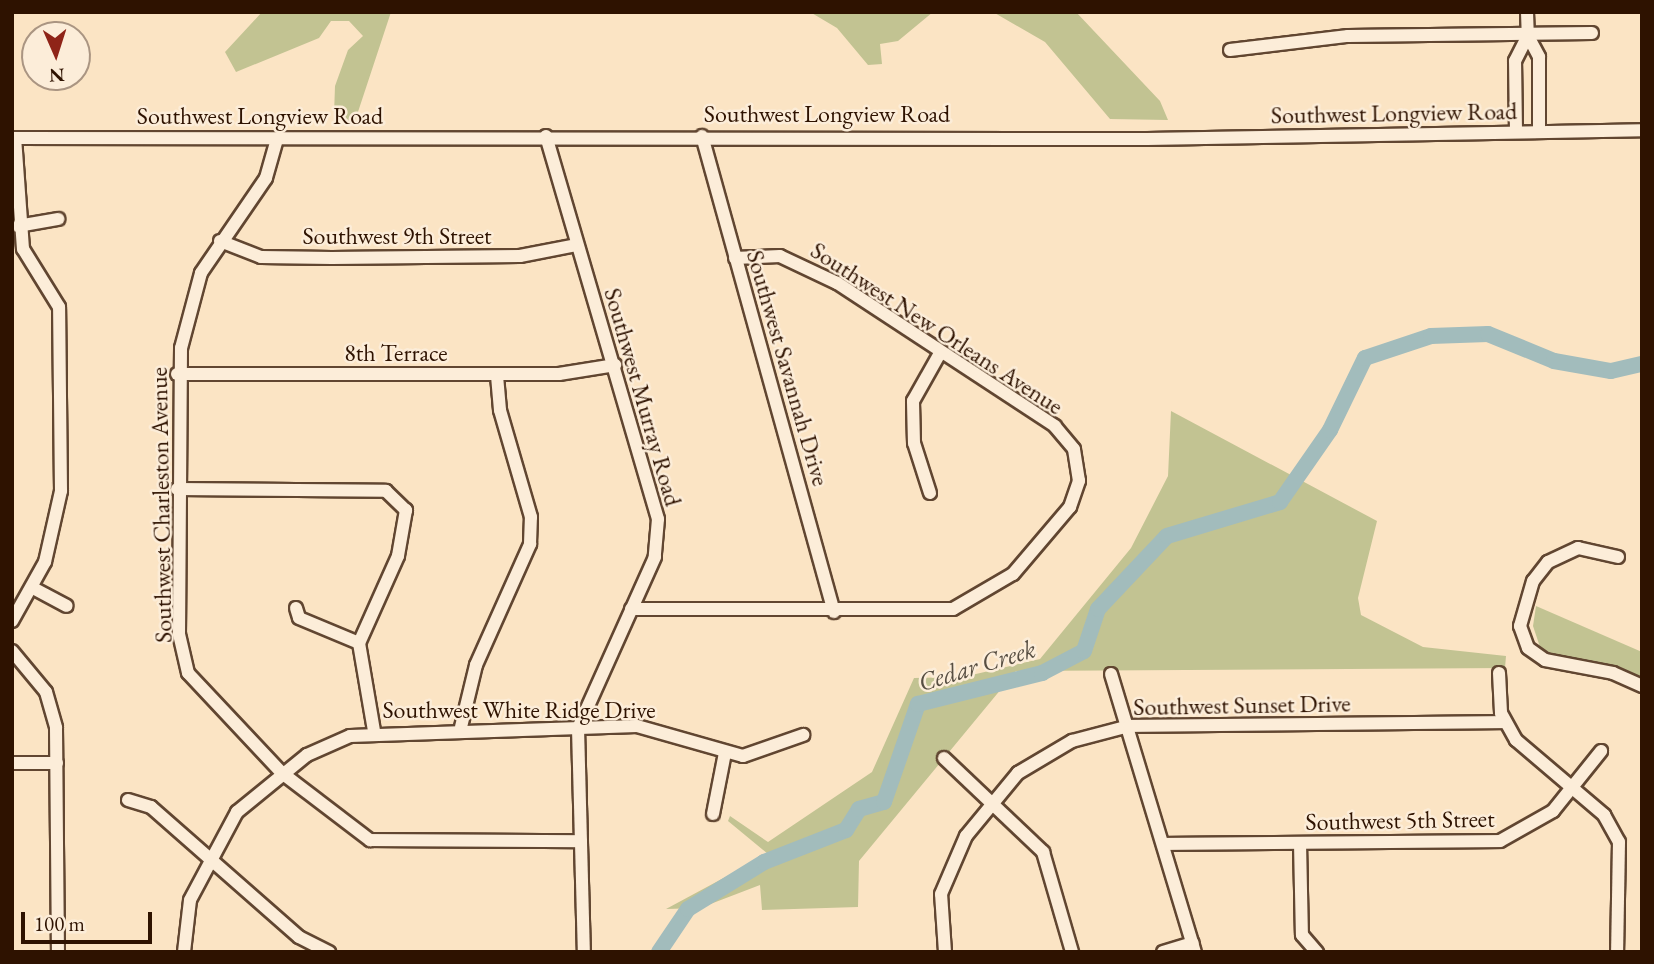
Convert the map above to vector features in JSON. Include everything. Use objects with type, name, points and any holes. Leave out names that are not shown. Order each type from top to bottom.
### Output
[{"type":"street","points":[[1527,12],[1528,36],[1539,57],[1539,131]]},
{"type":"street","points":[[1230,50],[1348,36],[1528,36],[1592,33]]},
{"type":"street","points":[[1516,131],[1515,61],[1528,36]]},
{"type":"street","name":"Southwest Longview Road","points":[[13,138],[702,136],[1147,139],[1642,130]]},
{"type":"street","name":"Southwest Murray Road","points":[[546,136],[658,519],[655,557],[578,728],[584,952]]},
{"type":"street","name":"Southwest Savannah Drive","points":[[702,136],[834,612]]},
{"type":"street","points":[[12,621],[33,588],[60,509],[62,328],[54,293],[23,249],[18,226],[13,138]]},
{"type":"street","name":"Southwest Charleston Avenue","points":[[277,139],[266,178],[220,241],[188,310],[177,374],[179,634],[188,673],[282,773],[347,825],[390,845],[581,841]]},
{"type":"street","points":[[18,226],[58,219]]},
{"type":"street","name":"Southwest 9th Street","points":[[220,241],[261,257],[332,258],[520,256],[576,245]]},
{"type":"street","name":"Southwest New Orleans Avenue","points":[[631,609],[920,614],[982,597],[1013,574],[1070,507],[1080,481],[1068,441],[1055,426],[805,265],[780,256],[734,258]]},
{"type":"street","points":[[930,493],[914,443],[913,401],[940,353]]},
{"type":"street","name":"8th Terrace","points":[[177,374],[559,374],[615,365]]},
{"type":"street","points":[[461,727],[476,665],[530,544],[531,517],[500,410],[497,373]]},
{"type":"street","points":[[177,489],[386,491],[406,510],[408,528],[359,643],[374,731]]},
{"type":"street","points":[[1618,557],[1578,548],[1548,562],[1532,581],[1520,626],[1528,648],[1545,660],[1642,686]]},
{"type":"street","points":[[33,588],[67,606]]},
{"type":"street","points":[[296,608],[299,618],[359,643]]},
{"type":"street","points":[[12,651],[46,692],[57,763],[58,952]]},
{"type":"street","points":[[1499,673],[1505,722],[1521,746],[1573,786],[1604,815],[1619,842],[1617,952]]},
{"type":"street","points":[[1111,674],[1129,726],[1194,948],[1163,952]]},
{"type":"street","name":"Southwest Sunset Drive","points":[[945,952],[940,931],[946,877],[993,802],[1041,757],[1129,726],[1505,722]]},
{"type":"street","name":"Southwest White Ridge Drive","points":[[184,952],[190,900],[208,856],[245,803],[282,773],[331,743],[374,731],[461,727],[667,730],[725,753],[757,755],[803,735]]},
{"type":"street","name":"Southwest 5th Street","points":[[1164,844],[1500,841],[1527,831],[1573,786],[1601,751]]},
{"type":"street","points":[[713,814],[725,753]]},
{"type":"street","points":[[944,758],[1031,835],[1052,868],[1072,952]]},
{"type":"street","points":[[12,762],[57,763]]},
{"type":"street","points":[[128,800],[151,807],[299,937],[330,952]]},
{"type":"street","points":[[1300,843],[1302,935],[1317,952]]},
{"type":"green space","points":[[262,12],[391,12],[354,124],[334,115],[335,86],[348,50],[363,36],[349,21],[331,21],[319,38],[236,72],[225,52]]},
{"type":"green space","points":[[810,12],[933,12],[898,41],[880,44],[882,64],[868,65],[837,28]]},
{"type":"green space","points":[[993,12],[1076,12],[1160,101],[1168,120],[1110,119],[1045,42]]},
{"type":"green space","points":[[1171,411],[1377,521],[1358,598],[1361,615],[1423,647],[1506,656],[1505,668],[1016,671],[859,861],[858,907],[762,910],[760,885],[700,908],[666,909],[768,854],[728,821],[730,816],[768,842],[872,772],[914,678],[963,677],[1040,659],[1131,548],[1168,476]]},
{"type":"green space","points":[[1536,606],[1642,652],[1642,679],[1541,650],[1533,626]]},
{"type":"waterway","name":"Cedar Creek","points":[[659,952],[688,909],[764,862],[846,830],[859,809],[884,802],[918,704],[1042,673],[1084,651],[1098,609],[1167,536],[1280,502],[1330,430],[1365,358],[1431,336],[1488,334],[1554,361],[1611,371],[1642,364]]}]
